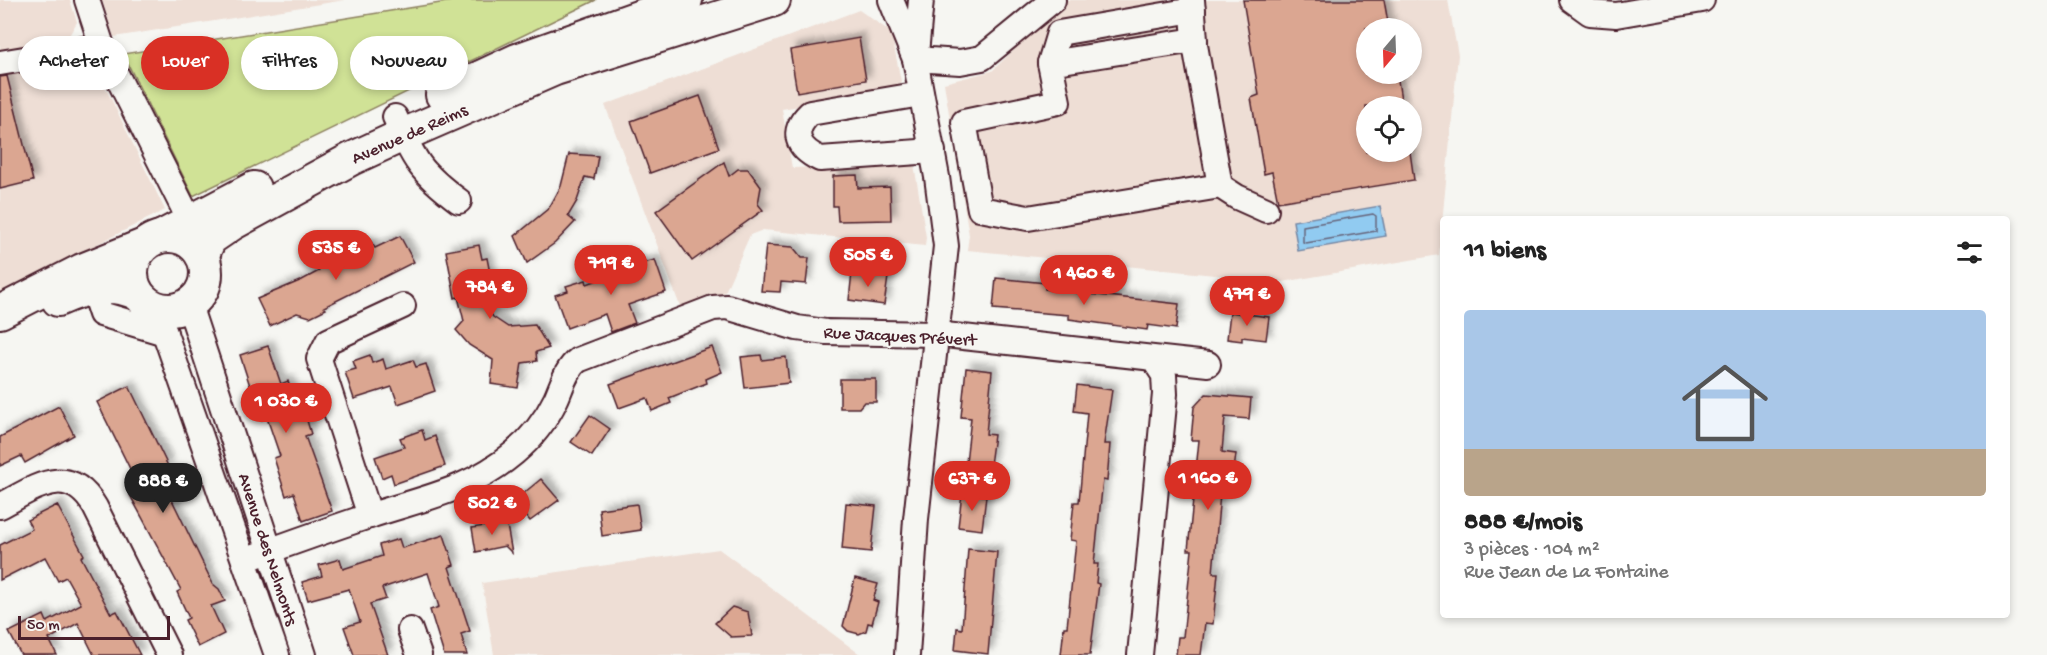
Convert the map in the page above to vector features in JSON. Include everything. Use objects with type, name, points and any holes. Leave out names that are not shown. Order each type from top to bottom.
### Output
[{"type":"main road","name":"Avenue de Reims","points":[[202,256],[210,240],[232,224],[351,159],[399,126],[517,60],[686,0]]},
{"type":"main road","name":"Avenue de Reims","points":[[0,312],[82,270],[154,241],[190,221],[399,126],[555,69],[774,0]]},
{"type":"main road","points":[[0,327],[78,291],[92,287],[113,287],[153,312],[189,305],[197,299],[206,280],[202,256],[186,240],[154,241],[137,253],[132,274],[153,312]]},
{"type":"street","points":[[87,0],[99,36]]},
{"type":"street","points":[[891,0],[915,59],[933,151],[946,246],[916,519],[907,655]]},
{"type":"street","points":[[915,59],[921,0]]},
{"type":"street","points":[[915,59],[960,62],[982,58],[1053,0]]},
{"type":"street","points":[[1572,0],[1590,13],[1616,15],[1702,0]]},
{"type":"street","points":[[1220,186],[1195,40],[1193,5],[1059,33],[1050,63],[1058,102],[964,122],[980,209],[1028,218],[1220,186],[1237,197],[1266,210]]},
{"type":"street","points":[[1050,63],[1195,40]]},
{"type":"street","points":[[0,63],[18,60]]},
{"type":"street","points":[[124,90],[190,221]]},
{"type":"street","points":[[921,94],[810,113],[801,122],[798,138],[806,152],[820,159],[933,151]]},
{"type":"street","points":[[399,126],[415,161],[431,180],[459,201]]},
{"type":"street","points":[[92,287],[101,314],[153,312]]},
{"type":"street","name":"Avenue des Nelmonts","points":[[189,305],[269,551],[298,653]]},
{"type":"street","points":[[370,516],[319,359],[328,341],[403,306]]},
{"type":"street","name":"Rue Jacques Prévert","points":[[244,560],[370,516],[466,486],[504,462],[538,429],[556,400],[569,369],[578,360],[713,308],[737,309],[797,328],[826,332],[936,334],[1137,355],[1154,360],[1208,364]]},
{"type":"street","name":"Avenue des Nelmonts","points":[[153,312],[277,655]]},
{"type":"street","points":[[1140,655],[1165,394],[1164,375],[1154,360]]},
{"type":"street","points":[[0,506],[48,482],[68,482],[84,491],[95,507],[169,655]]},
{"type":"street","points":[[410,630],[419,655]]},
{"type":"shaded area","points":[[0,0],[70,0],[77,22],[69,36],[18,36],[18,47],[0,50]]},
{"type":"shaded area","points":[[102,0],[345,0],[120,36],[114,36]]},
{"type":"shaded area","points":[[1066,0],[1448,0],[1458,55],[1443,216],[1440,216],[1439,255],[1283,282],[967,250],[969,235],[944,83],[992,71]]},
{"type":"shaded area","points":[[859,10],[891,32],[901,81],[896,89],[782,109],[792,168],[914,164],[926,237],[925,246],[763,230],[750,235],[725,292],[681,309],[605,105]]},
{"type":"shaded area","points":[[18,72],[18,90],[107,90],[165,210],[0,293],[0,75]]},
{"type":"shaded area","points":[[719,549],[861,655],[494,655],[482,583]]},
{"type":"green space","points":[[459,0],[596,0],[468,62],[468,36],[350,36],[350,90],[411,90],[193,196],[129,66],[129,53],[141,51],[141,90],[229,90],[229,37]]},
{"type":"water","points":[[1380,206],[1386,236],[1298,251],[1293,221]]},
{"type":"building","points":[[1243,0],[1384,0],[1387,18],[1356,18],[1356,84],[1399,84],[1400,96],[1356,96],[1356,162],[1411,162],[1414,180],[1278,202],[1272,172],[1264,174],[1251,98],[1259,95]]},
{"type":"building","points":[[859,38],[866,80],[797,92],[790,50]]},
{"type":"building","points":[[7,76],[33,181],[0,189],[0,77]]},
{"type":"building","points":[[700,96],[719,148],[650,173],[631,121]]},
{"type":"building","points":[[569,154],[598,156],[594,179],[585,177],[577,201],[568,216],[575,222],[555,243],[527,263],[515,236],[549,208],[561,186]]},
{"type":"building","points":[[724,162],[729,176],[738,169],[748,169],[761,187],[758,204],[763,210],[692,261],[656,211]]},
{"type":"building","points":[[857,175],[858,188],[890,187],[891,220],[838,221],[837,206],[833,206],[833,176]]},
{"type":"building","points":[[400,236],[414,262],[324,307],[326,309],[310,317],[297,313],[270,326],[257,299],[302,280],[319,271],[317,268],[371,242],[375,248]]},
{"type":"building","points":[[479,245],[482,259],[487,258],[491,278],[486,278],[489,291],[478,294],[493,317],[508,327],[535,325],[549,348],[536,352],[537,361],[522,363],[518,388],[491,384],[493,360],[469,345],[456,330],[464,321],[458,297],[455,298],[446,251]]},
{"type":"building","points":[[766,245],[793,247],[802,258],[809,258],[806,284],[781,282],[780,292],[761,291]]},
{"type":"building","points":[[655,260],[666,292],[628,305],[635,323],[611,332],[605,314],[567,328],[555,295],[568,291],[566,286],[586,280],[587,284],[622,271],[621,269]]},
{"type":"building","points":[[852,272],[888,277],[884,305],[849,300]]},
{"type":"building","points":[[996,278],[1046,283],[1045,289],[1179,304],[1176,329],[1148,325],[1147,330],[1069,319],[1069,315],[993,309]]},
{"type":"building","points":[[1230,312],[1269,317],[1266,340],[1242,337],[1242,341],[1227,339]]},
{"type":"building","points":[[268,346],[281,384],[288,381],[300,419],[306,417],[311,434],[305,436],[332,511],[303,521],[294,493],[286,496],[274,458],[280,456],[267,418],[261,420],[240,355]]},
{"type":"building","points":[[712,347],[722,372],[706,379],[707,383],[669,398],[671,403],[652,411],[647,398],[619,408],[610,384]]},
{"type":"building","points":[[370,355],[372,363],[383,359],[386,369],[413,360],[416,367],[426,364],[435,391],[398,404],[392,387],[354,399],[345,372],[356,369],[353,361]]},
{"type":"building","points":[[761,355],[762,360],[786,357],[789,383],[745,388],[741,357]]},
{"type":"building","points":[[966,368],[992,371],[986,434],[994,435],[990,465],[966,462],[971,418],[961,417]]},
{"type":"building","points":[[840,379],[876,379],[876,402],[864,402],[859,408],[840,408]]},
{"type":"building","points":[[1077,385],[1112,390],[1104,444],[1110,444],[1107,481],[1103,480],[1094,564],[1098,564],[1096,583],[1099,584],[1090,655],[1061,655],[1064,627],[1067,627],[1076,541],[1070,540],[1074,502],[1079,502],[1087,413],[1074,411]]},
{"type":"building","points":[[129,386],[168,466],[158,471],[213,584],[219,589],[225,601],[211,606],[224,634],[198,647],[185,620],[189,618],[177,592],[181,590],[130,495],[137,492],[133,483],[136,481],[97,402]]},
{"type":"building","points":[[1206,394],[1251,398],[1249,419],[1225,417],[1222,452],[1236,454],[1231,495],[1220,494],[1213,573],[1218,573],[1213,624],[1205,623],[1201,655],[1176,655],[1178,637],[1183,637],[1192,550],[1188,550],[1199,440],[1191,440],[1194,407]]},
{"type":"building","points":[[59,406],[74,435],[25,463],[21,456],[0,466],[0,437]]},
{"type":"building","points":[[590,415],[610,429],[592,456],[571,442]]},
{"type":"building","points":[[422,430],[425,440],[435,436],[445,466],[394,484],[391,474],[382,478],[375,457],[404,447],[400,438]]},
{"type":"building","points":[[541,479],[559,500],[530,521],[514,501]]},
{"type":"building","points":[[962,493],[986,496],[982,530],[958,527]]},
{"type":"building","points":[[846,503],[876,506],[871,552],[842,549]]},
{"type":"building","points":[[637,504],[641,530],[602,536],[599,509]]},
{"type":"building","points":[[57,505],[84,555],[81,557],[111,614],[117,611],[140,655],[94,655],[78,623],[49,639],[57,655],[21,655],[9,632],[44,615],[47,622],[81,604],[66,577],[58,581],[45,557],[0,580],[0,545],[32,529],[27,520]]},
{"type":"building","points":[[506,520],[512,553],[505,546],[476,552],[472,528],[485,526],[483,523]]},
{"type":"building","points":[[444,535],[454,565],[449,567],[470,631],[461,634],[467,655],[444,655],[430,610],[439,607],[428,573],[382,588],[386,599],[370,604],[388,655],[354,655],[344,627],[360,622],[349,589],[308,600],[302,582],[322,576],[319,565],[340,559],[343,569],[382,556],[379,545],[399,539],[402,548]]},
{"type":"building","points":[[968,549],[997,552],[988,654],[955,650],[957,628],[962,629]]},
{"type":"building","points":[[855,578],[878,584],[873,600],[878,602],[872,624],[868,623],[866,631],[859,634],[848,631],[843,626]]},
{"type":"building","points":[[732,607],[748,612],[752,636],[731,637],[715,623]]}]
